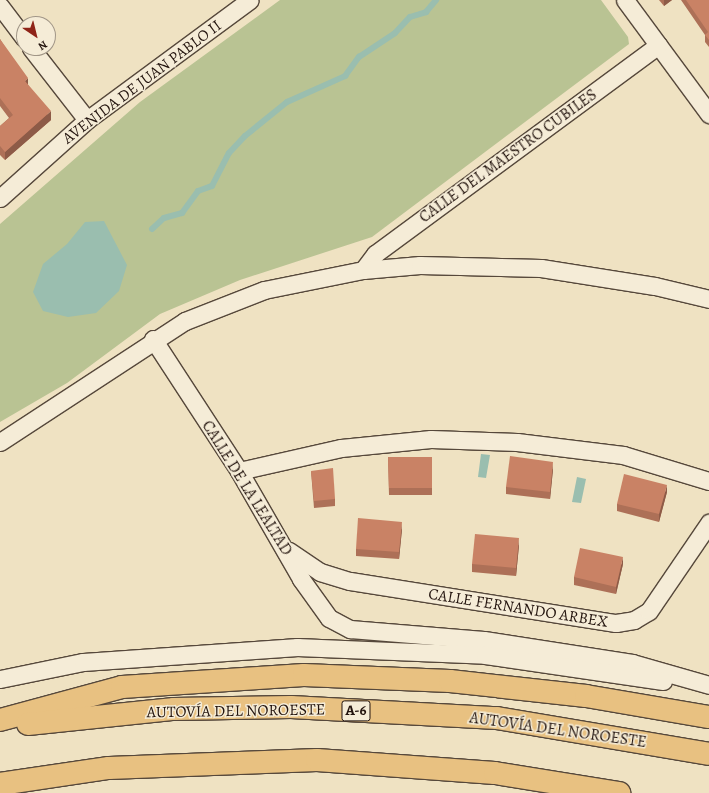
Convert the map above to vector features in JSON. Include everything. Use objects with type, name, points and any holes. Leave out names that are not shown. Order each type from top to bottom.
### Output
[{"type":"highway","points":[[0,720],[122,687],[304,675],[450,681],[586,696],[709,717]]},
{"type":"highway","name":"AUTOVÍA DEL NOROESTE","points":[[0,728],[174,710],[291,707],[497,718],[709,754]]},
{"type":"highway","points":[[0,784],[109,768],[317,760],[495,773],[619,793]]},
{"type":"street","name":"AVENIDA DE JUAN PABLO II","points":[[0,198],[87,120],[250,0]]},
{"type":"street","points":[[625,0],[709,114]]},
{"type":"street","points":[[0,6],[16,27]]},
{"type":"street","name":"CALLE DEL MAESTRO CUBILES","points":[[363,270],[375,254],[658,45]]},
{"type":"street","points":[[37,56],[87,120]]},
{"type":"street","points":[[0,442],[44,416],[153,339],[185,321],[264,290],[363,270],[420,265],[541,268],[655,286],[709,300]]},
{"type":"street","name":"CALLE DE LA LEALTAD","points":[[153,339],[239,471],[287,550],[301,579],[329,618],[350,629],[484,640],[632,663],[709,686]]},
{"type":"street","points":[[239,471],[341,448],[431,439],[517,442],[623,455],[709,481]]},
{"type":"street","name":"CALLE FERNANDO ARBEX","points":[[287,550],[320,572],[350,580],[616,623],[634,620],[649,610],[709,523]]},
{"type":"street","points":[[0,679],[83,662],[297,647],[485,655],[709,686]]},
{"type":"shaded area","points":[[280,0],[601,0],[628,37],[629,44],[372,237],[240,280],[160,314],[67,383],[0,422],[0,224],[140,102]]},
{"type":"shaded area","points":[[104,221],[127,265],[119,291],[96,313],[68,317],[43,311],[33,292],[43,264],[67,244],[85,222]]},
{"type":"shaded area","points":[[481,454],[490,455],[486,478],[478,477]]},
{"type":"shaded area","points":[[577,477],[586,479],[581,503],[572,502]]},
{"type":"building","points":[[686,0],[709,0],[709,40],[705,35],[708,32]]},
{"type":"building","points":[[0,39],[28,78],[25,81],[51,111],[5,152],[0,146],[0,126],[13,115],[0,98]]},
{"type":"building","points":[[510,456],[553,462],[550,492],[506,487]]},
{"type":"building","points":[[388,457],[432,457],[432,488],[389,488]]},
{"type":"building","points":[[333,468],[335,499],[314,501],[311,471]]},
{"type":"building","points":[[624,474],[667,485],[659,514],[617,504]]},
{"type":"building","points":[[358,518],[402,522],[399,552],[356,549]]},
{"type":"building","points":[[475,534],[519,538],[516,568],[472,564]]},
{"type":"building","points":[[580,548],[623,557],[616,587],[574,577]]},
{"type":"waterway","points":[[152,229],[164,218],[182,213],[198,191],[212,186],[229,153],[245,136],[287,102],[345,76],[359,57],[395,33],[410,17],[426,12],[436,0]]}]
